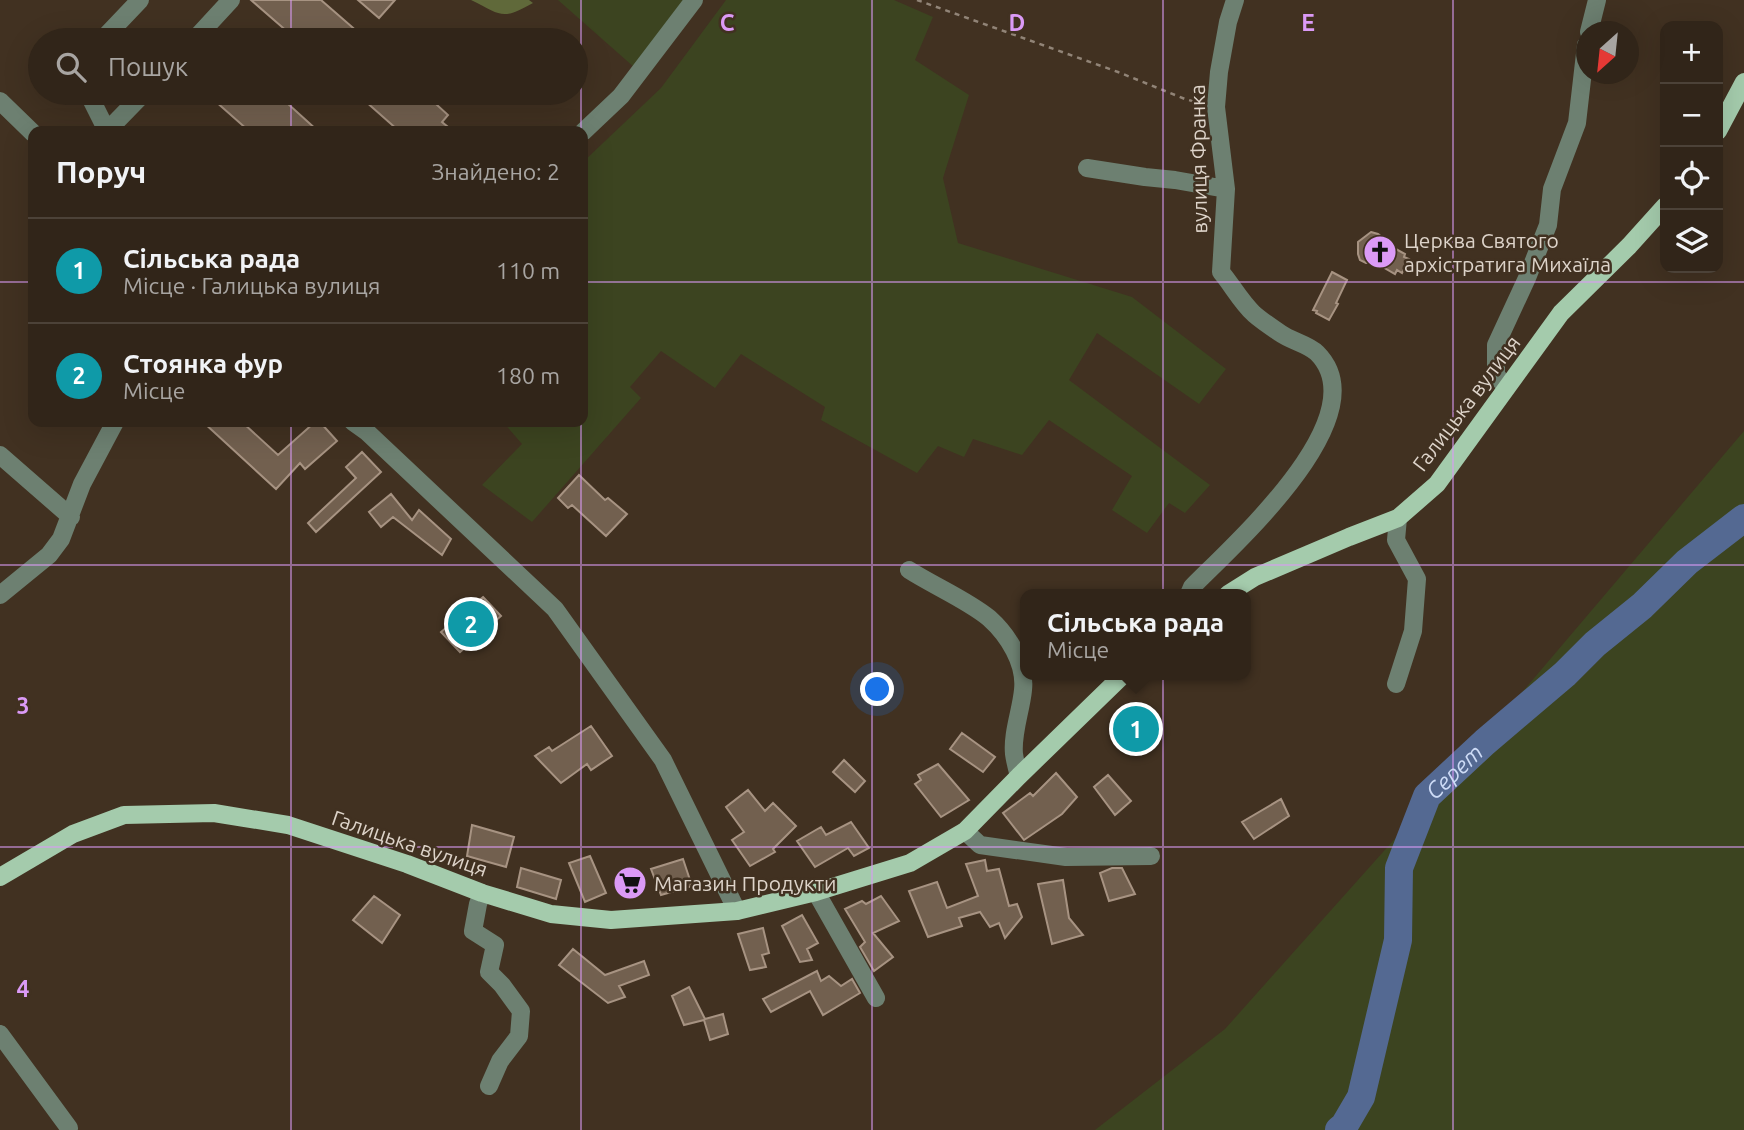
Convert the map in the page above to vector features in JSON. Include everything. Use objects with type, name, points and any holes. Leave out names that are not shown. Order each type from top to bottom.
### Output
[{"type":"main road","points":[[1723,122],[1744,82]]},
{"type":"main road","name":"Галицька вулиця","points":[[1236,589],[1255,577],[1398,518],[1437,484],[1561,313],[1661,210]]},
{"type":"main road","name":"Галицька вулиця","points":[[0,877],[73,834],[124,815],[214,813],[288,825],[407,864],[482,893],[551,914],[611,920],[737,911],[816,892],[910,863],[965,831],[1118,680]]},
{"type":"street","points":[[113,28],[140,0]]},
{"type":"street","points":[[205,28],[231,0]]},
{"type":"street","points":[[588,127],[621,96],[694,0]]},
{"type":"street","name":"вулиця Франка","points":[[1191,589],[1282,495],[1312,451],[1327,423],[1334,394],[1330,369],[1316,351],[1283,335],[1253,313],[1221,272],[1226,189],[1216,107],[1221,59],[1235,0]]},
{"type":"street","points":[[1592,21],[1597,0]]},
{"type":"street","points":[[1506,387],[1496,375],[1496,345],[1548,225],[1552,189],[1577,123],[1582,84]]},
{"type":"street","points":[[0,101],[28,128]]},
{"type":"street","points":[[94,105],[104,126]]},
{"type":"street","points":[[112,126],[132,105]]},
{"type":"street","points":[[1087,168],[1226,189]]},
{"type":"street","points":[[0,595],[49,555],[61,539],[82,484],[112,427]]},
{"type":"street","points":[[360,427],[555,609],[663,760],[737,911]]},
{"type":"street","points":[[0,455],[71,517]]},
{"type":"street","points":[[1396,684],[1413,631],[1417,579],[1396,540],[1398,518]]},
{"type":"street","points":[[909,570],[989,619],[1014,650],[1020,664]]},
{"type":"street","points":[[1019,776],[1014,754],[1023,680]]},
{"type":"street","points":[[965,831],[980,845],[1066,858],[1151,856]]},
{"type":"street","points":[[816,892],[876,998]]},
{"type":"street","points":[[482,893],[473,931],[495,946],[489,972],[521,1012],[519,1036],[500,1061],[489,1086]]},
{"type":"street","points":[[0,1034],[69,1128]]},
{"type":"path","points":[[917,0],[1118,72],[1185,99],[1216,107]]},
{"type":"green space","points":[[471,0],[529,0],[533,3],[514,12],[502,14]]},
{"type":"green space","points":[[558,0],[694,0],[635,68]]},
{"type":"green space","points":[[726,0],[894,0],[933,17],[915,60],[969,95],[943,178],[958,243],[1132,297],[1226,369],[1199,404],[1097,333],[1069,380],[1210,485],[1185,513],[1169,503],[1147,533],[1112,510],[1132,476],[1049,420],[1022,455],[973,439],[964,457],[938,446],[917,473],[821,420],[825,407],[741,354],[715,388],[661,351],[630,387],[641,398],[532,522],[482,485],[522,444],[507,427],[588,427],[588,157],[661,88]]},
{"type":"green space","points":[[1744,431],[1744,1130],[1095,1130],[1225,1029],[1450,777]]},
{"type":"building","points":[[251,0],[321,0],[353,28],[283,28]]},
{"type":"building","points":[[358,0],[395,0],[379,18]]},
{"type":"building","points":[[220,105],[289,105],[312,126],[243,126]]},
{"type":"building","points":[[370,105],[437,105],[448,115],[442,122],[447,126],[393,126]]},
{"type":"building","name":"Церква Святого архістратига Михаїла","points":[[1371,232],[1378,234],[1383,242],[1409,259],[1402,273],[1397,270],[1395,274],[1374,262],[1366,263],[1360,260],[1358,242]]},
{"type":"building","points":[[1332,272],[1347,280],[1329,320],[1313,310]]},
{"type":"building","points":[[208,427],[247,427],[278,455],[309,427],[324,427],[337,441],[305,469],[300,463],[276,489]]},
{"type":"building","points":[[362,452],[381,472],[316,532],[308,523],[356,478],[346,467]]},
{"type":"building","points":[[579,475],[605,500],[608,498],[627,514],[606,536],[572,505],[568,508],[558,498]]},
{"type":"building","points":[[391,494],[412,520],[419,510],[451,539],[442,555],[393,517],[381,527],[369,512]]},
{"type":"building","points":[[483,597],[501,616],[460,652],[441,632]]},
{"type":"building","points":[[1141,707],[1159,729],[1132,752],[1113,730]]},
{"type":"building","points":[[591,726],[612,756],[591,770],[587,764],[561,783],[535,756],[549,747],[552,751]]},
{"type":"building","points":[[962,733],[995,757],[983,772],[950,749]]},
{"type":"building","points":[[844,760],[865,781],[855,792],[833,772]]},
{"type":"building","points":[[938,764],[969,800],[941,817],[915,784],[921,780],[918,775]]},
{"type":"building","points":[[1056,773],[1077,797],[1062,814],[1024,840],[1003,813],[1030,793],[1033,796]]},
{"type":"building","points":[[1108,775],[1131,801],[1115,815],[1094,787]]},
{"type":"building","points":[[748,790],[765,811],[773,803],[796,826],[773,849],[775,852],[750,866],[732,840],[744,832],[726,807]]},
{"type":"building","points":[[1281,799],[1289,816],[1254,839],[1242,822]]},
{"type":"building","points":[[851,822],[869,848],[854,856],[848,848],[815,867],[797,841],[821,827],[826,835]]},
{"type":"building","points":[[472,825],[514,837],[506,867],[467,856]]},
{"type":"building","points":[[590,856],[606,893],[585,902],[569,863]]},
{"type":"building","points":[[683,859],[692,886],[661,895],[651,869]]},
{"type":"building","points":[[985,860],[987,871],[999,869],[1009,906],[1017,904],[1022,917],[1005,938],[999,923],[990,927],[980,912],[959,918],[962,926],[928,937],[909,891],[937,882],[947,908],[978,896],[966,864]]},
{"type":"building","points":[[521,868],[561,880],[556,899],[517,887]]},
{"type":"building","points":[[1112,868],[1122,868],[1135,894],[1109,901],[1100,873]]},
{"type":"building","points":[[1063,880],[1069,918],[1083,935],[1052,944],[1038,884]]},
{"type":"building","points":[[374,896],[400,915],[382,943],[353,920]]},
{"type":"building","points":[[881,896],[899,921],[873,933],[893,957],[874,971],[860,947],[865,942],[845,909],[862,901],[866,904]]},
{"type":"building","points":[[802,915],[818,943],[807,949],[812,960],[800,962],[782,926]]},
{"type":"building","points":[[763,928],[769,953],[762,955],[766,967],[750,970],[738,934]]},
{"type":"building","points":[[573,949],[605,975],[644,961],[649,975],[619,986],[625,997],[608,1003],[559,965]]},
{"type":"building","points":[[817,971],[821,981],[829,976],[841,986],[852,979],[860,993],[823,1015],[810,991],[771,1012],[763,999]]},
{"type":"building","points":[[689,987],[705,1019],[723,1014],[728,1034],[710,1040],[704,1020],[684,1025],[672,996]]},
{"type":"waterway","name":"Серет","points":[[1339,1130],[1361,1097],[1398,940],[1399,868],[1427,796],[1565,674],[1595,644],[1642,606],[1687,562],[1744,518]]},
{"type":"place","name":"Церква Святого архістратига Михаїла","points":[[1380,252]]},
{"type":"place","name":"Стоянка фур","points":[[471,624]]},
{"type":"place","name":"Сільська рада","points":[[1136,729]]},
{"type":"place","name":"Магазин Продукти","points":[[630,883]]}]
